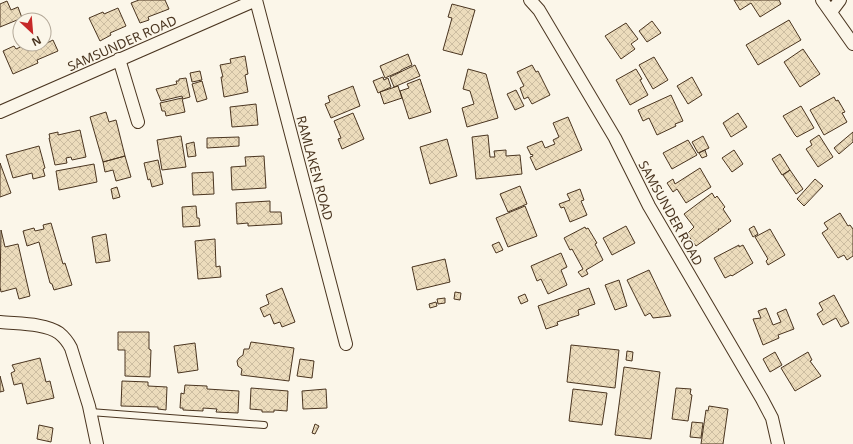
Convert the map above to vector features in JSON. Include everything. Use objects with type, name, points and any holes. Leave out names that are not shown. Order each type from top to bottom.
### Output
[{"type":"street","name":"SAMSUNDER ROAD","points":[[0,112],[256,0]]},
{"type":"street","name":"RAMLAKEN ROAD","points":[[256,0],[346,344]]},
{"type":"street","name":"SAMSUNDER ROAD","points":[[530,0],[539,10],[615,138],[649,206],[762,399],[772,418],[778,444]]},
{"type":"street","points":[[822,0],[853,44]]},
{"type":"street","points":[[830,12],[840,0]]},
{"type":"street","points":[[120,59],[138,122]]},
{"type":"street","points":[[0,322],[49,328],[66,340],[71,348],[90,412],[97,444]]},
{"type":"lane","points":[[90,412],[264,425]]},
{"type":"building","points":[[139,0],[165,0],[169,9],[148,17],[149,20],[140,23],[131,3]]},
{"type":"building","points":[[734,0],[779,0],[781,4],[760,17],[751,3],[740,10]]},
{"type":"building","points":[[7,1],[11,10],[18,7],[20,12],[12,12],[12,22],[0,27],[0,4]]},
{"type":"building","points":[[452,4],[475,10],[462,55],[443,50],[452,18],[448,17]]},
{"type":"building","points":[[118,8],[126,26],[110,33],[111,35],[100,41],[89,18]]},
{"type":"building","points":[[789,20],[801,40],[758,65],[746,45]]},
{"type":"building","points":[[652,21],[661,33],[647,42],[639,31]]},
{"type":"building","points":[[626,23],[638,39],[631,44],[635,49],[621,59],[605,36]]},
{"type":"building","points":[[53,40],[58,51],[37,60],[38,63],[13,74],[3,51],[12,47],[12,52],[52,52]]},
{"type":"building","points":[[803,49],[820,74],[800,87],[784,62]]},
{"type":"building","points":[[408,54],[412,65],[385,78],[380,66]]},
{"type":"building","points":[[245,56],[248,74],[245,75],[248,92],[224,97],[221,77],[223,77],[220,65],[231,63],[230,59]]},
{"type":"building","points":[[654,57],[668,80],[653,89],[639,65]]},
{"type":"building","points":[[415,65],[420,76],[394,87],[390,77]]},
{"type":"building","points":[[532,65],[536,72],[538,71],[550,95],[532,104],[528,97],[524,99],[520,88],[524,86],[517,72]]},
{"type":"building","points":[[468,69],[486,74],[498,118],[467,127],[462,108],[474,104],[470,91],[463,89]]},
{"type":"building","points":[[636,69],[642,79],[640,80],[648,95],[630,105],[616,80]]},
{"type":"building","points":[[200,71],[202,80],[192,82],[190,73]]},
{"type":"building","points":[[383,77],[384,80],[388,78],[391,87],[378,93],[373,81]]},
{"type":"building","points":[[692,77],[702,95],[688,104],[677,86]]},
{"type":"building","points":[[186,78],[190,97],[183,99],[182,96],[161,101],[156,89],[177,84],[176,81],[179,81],[179,79]]},
{"type":"building","points":[[420,79],[431,112],[409,119],[400,91],[409,88],[407,84]]},
{"type":"building","points":[[202,81],[207,99],[197,102],[192,84]]},
{"type":"building","points":[[353,86],[360,106],[331,118],[325,104],[330,102],[328,96]]},
{"type":"building","points":[[398,86],[402,98],[384,104],[380,92]]},
{"type":"building","points":[[516,90],[524,106],[515,110],[507,94]]},
{"type":"building","points":[[671,95],[683,121],[657,135],[649,118],[643,121],[638,110]]},
{"type":"building","points":[[834,97],[836,101],[838,100],[845,112],[842,113],[847,122],[824,135],[810,110]]},
{"type":"building","points":[[182,98],[185,112],[166,116],[165,111],[162,111],[160,103]]},
{"type":"building","points":[[256,104],[258,125],[232,127],[230,107]]},
{"type":"building","points":[[801,106],[814,128],[797,137],[783,116]]},
{"type":"building","points":[[106,112],[109,122],[116,120],[125,156],[103,162],[90,117]]},
{"type":"building","points":[[353,113],[364,139],[342,149],[338,139],[341,138],[334,121]]},
{"type":"building","points":[[738,113],[747,127],[731,137],[723,123]]},
{"type":"building","points":[[568,117],[582,150],[536,170],[530,157],[533,156],[527,147],[542,141],[545,148],[555,144],[553,140],[559,137],[553,123]]},
{"type":"building","points":[[80,130],[86,157],[72,160],[71,157],[66,158],[67,163],[55,165],[49,134],[58,132],[58,135]]},
{"type":"building","points":[[853,132],[853,142],[839,154],[834,148]]},
{"type":"building","points":[[488,135],[490,157],[495,157],[494,151],[506,150],[506,156],[520,155],[522,174],[476,179],[472,137]]},
{"type":"building","points":[[819,135],[833,157],[818,167],[806,149],[812,145],[810,141]]},
{"type":"building","points":[[181,136],[186,167],[162,170],[157,140]]},
{"type":"building","points":[[703,136],[709,148],[698,153],[692,142]]},
{"type":"building","points":[[239,137],[239,146],[207,148],[207,138]]},
{"type":"building","points":[[447,139],[457,176],[430,184],[420,147]]},
{"type":"building","points":[[688,140],[697,155],[672,169],[663,153]]},
{"type":"building","points":[[194,142],[196,156],[188,157],[186,144]]},
{"type":"building","points":[[39,146],[45,168],[43,169],[45,176],[33,179],[32,173],[13,178],[6,155]]},
{"type":"building","points":[[705,150],[707,156],[702,158],[699,153]]},
{"type":"building","points":[[734,150],[743,164],[732,172],[722,158]]},
{"type":"building","points":[[780,154],[790,170],[782,175],[772,159]]},
{"type":"building","points":[[125,156],[131,177],[116,181],[113,170],[105,172],[103,162]]},
{"type":"building","points":[[264,156],[266,188],[232,190],[231,167],[246,166],[245,157]]},
{"type":"building","points":[[158,160],[163,184],[152,187],[150,179],[148,180],[144,163]]},
{"type":"building","points":[[0,163],[11,193],[0,197]]},
{"type":"building","points":[[94,164],[97,182],[59,190],[56,171]]},
{"type":"building","points":[[700,168],[711,187],[686,203],[677,189],[673,192],[667,183],[673,179],[675,184]]},
{"type":"building","points":[[790,170],[803,189],[796,194],[783,175]]},
{"type":"building","points":[[213,172],[214,194],[193,195],[192,173]]},
{"type":"building","points":[[815,179],[823,186],[804,206],[797,199]]},
{"type":"building","points":[[520,186],[527,204],[508,212],[500,194]]},
{"type":"building","points":[[117,187],[120,197],[113,199],[111,189]]},
{"type":"building","points":[[580,189],[584,200],[581,201],[587,215],[570,222],[564,207],[561,208],[559,204],[570,200],[567,194]]},
{"type":"building","points":[[712,193],[715,198],[717,196],[725,207],[723,209],[731,221],[696,246],[687,234],[694,227],[684,214]]},
{"type":"building","points":[[270,201],[270,212],[281,212],[282,224],[248,226],[248,223],[237,224],[236,203]]},
{"type":"building","points":[[196,206],[197,218],[199,218],[200,226],[183,227],[182,207]]},
{"type":"building","points":[[525,206],[537,236],[508,247],[496,218]]},
{"type":"building","points":[[840,213],[848,226],[850,225],[853,229],[853,256],[847,260],[844,255],[838,258],[822,233],[828,229],[824,223]]},
{"type":"building","points":[[51,223],[63,264],[65,263],[72,285],[54,290],[52,284],[50,283],[39,242],[27,246],[23,231],[34,228],[35,231],[44,229],[43,225]]},
{"type":"building","points":[[626,226],[635,243],[612,255],[603,238]]},
{"type":"building","points":[[754,226],[758,234],[753,237],[749,229]]},
{"type":"building","points":[[585,227],[586,229],[588,228],[597,243],[595,244],[603,260],[586,270],[588,274],[582,277],[578,272],[583,269],[564,238]]},
{"type":"building","points":[[770,229],[785,255],[768,265],[766,261],[768,259],[755,237]]},
{"type":"building","points":[[1,230],[5,247],[18,244],[30,296],[19,299],[16,288],[1,292]]},
{"type":"building","points":[[106,234],[110,261],[96,263],[92,237]]},
{"type":"building","points":[[215,239],[216,267],[220,266],[221,277],[198,279],[195,241]]},
{"type":"building","points":[[499,242],[503,250],[496,253],[492,245]]},
{"type":"building","points":[[739,245],[739,247],[743,245],[753,263],[732,276],[731,275],[725,278],[714,258]]},
{"type":"building","points":[[561,253],[567,267],[561,270],[567,285],[548,294],[541,279],[537,281],[531,266]]},
{"type":"building","points":[[445,259],[450,282],[417,290],[412,267]]},
{"type":"building","points":[[649,270],[671,316],[653,318],[650,313],[645,316],[627,280]]},
{"type":"building","points":[[619,280],[627,306],[615,310],[605,285]]},
{"type":"building","points":[[282,288],[295,322],[282,327],[280,322],[274,324],[270,314],[264,317],[260,308],[269,304],[266,295]]},
{"type":"building","points":[[589,288],[595,304],[578,310],[579,315],[557,322],[558,325],[546,329],[538,306]]},
{"type":"building","points":[[455,292],[461,293],[460,300],[454,299]]},
{"type":"building","points":[[525,294],[528,301],[521,304],[518,297]]},
{"type":"building","points":[[834,295],[849,323],[841,327],[836,318],[823,325],[817,314],[823,310],[819,303]]},
{"type":"building","points":[[445,298],[445,303],[438,304],[437,299]]},
{"type":"building","points":[[436,302],[437,306],[430,308],[429,304]]},
{"type":"building","points":[[766,308],[773,325],[781,322],[777,313],[786,309],[794,329],[778,335],[779,338],[763,345],[753,319],[761,318],[758,311]]},
{"type":"building","points":[[118,332],[149,332],[149,349],[151,350],[150,377],[125,376],[125,350],[118,350]]},
{"type":"building","points":[[251,342],[294,348],[289,381],[241,375],[242,369],[238,366],[237,361],[243,355],[244,349],[249,349]]},
{"type":"building","points":[[195,343],[198,370],[178,373],[174,346]]},
{"type":"building","points":[[571,345],[619,350],[615,388],[567,382]]},
{"type":"building","points":[[627,351],[633,352],[632,361],[626,360]]},
{"type":"building","points":[[775,352],[782,365],[770,372],[763,359]]},
{"type":"building","points":[[808,352],[812,360],[810,361],[821,376],[795,391],[781,368]]},
{"type":"building","points":[[40,358],[46,382],[50,381],[54,398],[27,404],[22,383],[14,385],[11,373],[15,371],[12,365]]},
{"type":"building","points":[[300,359],[314,361],[312,378],[297,376]]},
{"type":"building","points":[[624,367],[660,372],[651,439],[615,435]]},
{"type":"building","points":[[0,376],[4,391],[0,392]]},
{"type":"building","points":[[122,381],[148,382],[148,386],[167,387],[166,410],[158,409],[158,407],[121,406]]},
{"type":"building","points":[[185,385],[207,386],[207,389],[239,391],[238,413],[216,412],[217,409],[203,408],[203,411],[183,410],[183,408],[180,408],[181,393],[184,394]]},
{"type":"building","points":[[251,388],[288,391],[287,411],[274,410],[274,412],[262,412],[262,410],[250,409]]},
{"type":"building","points":[[676,388],[691,389],[690,394],[692,395],[688,421],[672,419]]},
{"type":"building","points":[[326,389],[327,408],[303,409],[302,391]]},
{"type":"building","points":[[573,389],[607,393],[602,425],[569,421]]},
{"type":"building","points":[[709,406],[728,409],[723,444],[701,444],[706,410],[708,411]]},
{"type":"building","points":[[692,422],[703,423],[701,438],[690,437]]},
{"type":"building","points":[[315,424],[319,426],[315,434],[312,433]]},
{"type":"building","points":[[39,425],[53,428],[51,442],[37,439]]}]
